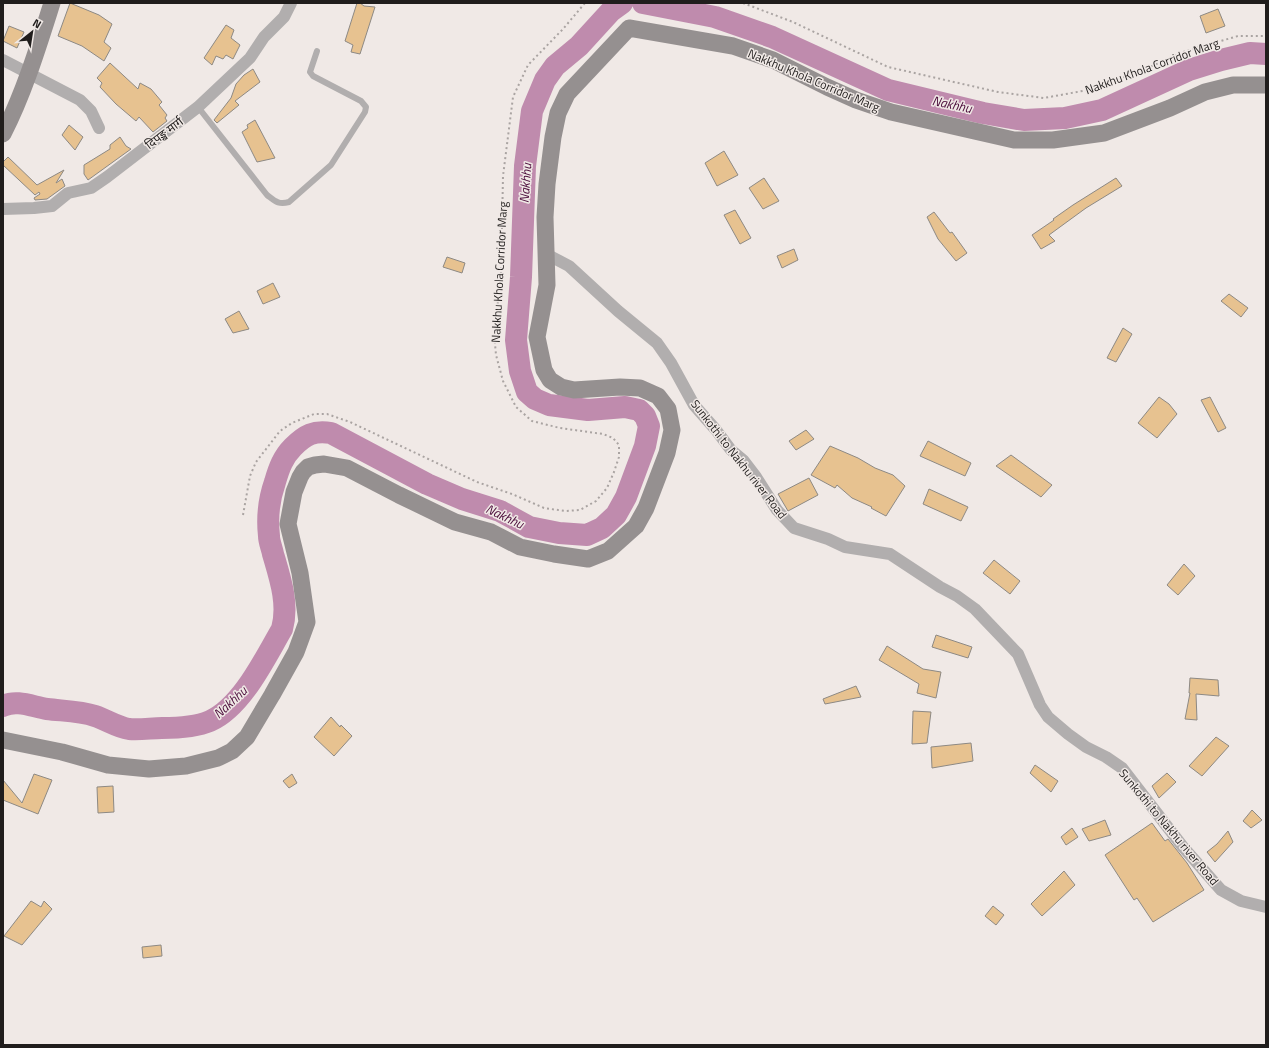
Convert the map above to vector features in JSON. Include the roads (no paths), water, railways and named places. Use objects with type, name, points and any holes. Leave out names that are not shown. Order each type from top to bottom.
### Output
[{"type":"street","points":[[3,134],[14,113],[52,3]]},
{"type":"street","name":"दिपङ्ख मार्ग","points":[[3,209],[52,206],[68,193],[91,188],[107,177],[198,107],[250,58],[264,37],[284,17],[291,3]]},
{"type":"street","name":"Nakkhu Khola Corridor Marg","points":[[546,254],[545,217],[547,184],[553,137],[558,113],[567,94],[629,28],[733,46],[773,60],[826,87],[856,100],[891,112],[1014,140],[1053,140],[1104,133],[1170,108],[1205,92],[1233,85],[1266,84]]},
{"type":"street","points":[[3,60],[80,100],[91,111],[99,128]]},
{"type":"street","points":[[3,740],[62,752],[108,765],[149,769],[186,766],[218,758],[232,751],[247,737],[272,695],[296,652],[307,622],[300,573],[288,524],[294,492],[300,478],[308,467],[316,464],[347,468],[455,522],[491,532],[520,547],[588,559],[608,551],[624,537],[636,526],[646,508],[667,453],[672,430],[668,410],[658,396],[640,388],[620,387],[574,390],[561,387],[550,380],[544,370],[537,337],[547,285],[546,254]]},
{"type":"street","name":"Sunkothi to Nakhu river Road","points":[[546,254],[569,266],[657,344],[672,363],[694,405],[731,450],[743,460],[756,476],[777,510],[794,528],[845,547],[890,554],[975,609],[1018,654],[1040,705],[1048,717],[1086,748],[1106,757],[1122,768],[1183,847],[1221,890],[1241,902],[1266,907]]},
{"type":"lane","points":[[198,107],[267,195],[282,204],[289,202],[331,165],[365,112],[366,107],[361,101],[313,76],[310,72],[317,51]]},
{"type":"waterway","name":"Nakhhu","points":[[3,706],[19,703],[47,709],[83,713],[129,729],[193,726],[210,721],[222,714],[232,705],[252,681],[282,629],[285,610],[283,591],[269,538],[268,522],[270,502],[273,488],[282,463],[293,447],[310,434],[320,432],[331,433],[427,484],[462,499],[500,511],[529,527],[559,533],[587,535],[602,528],[616,515],[626,497],[645,446],[649,426],[645,416],[639,410],[625,407],[588,410],[549,405],[535,399],[527,392],[520,371],[516,340],[521,277],[525,166],[532,111],[545,80],[555,66],[579,46],[611,11],[622,3]]},
{"type":"waterway","name":"Nakhhu","points":[[643,3],[715,17],[772,37],[888,90],[983,113],[1024,120],[1065,118],[1102,110],[1189,70],[1250,53],[1266,54]]}]
